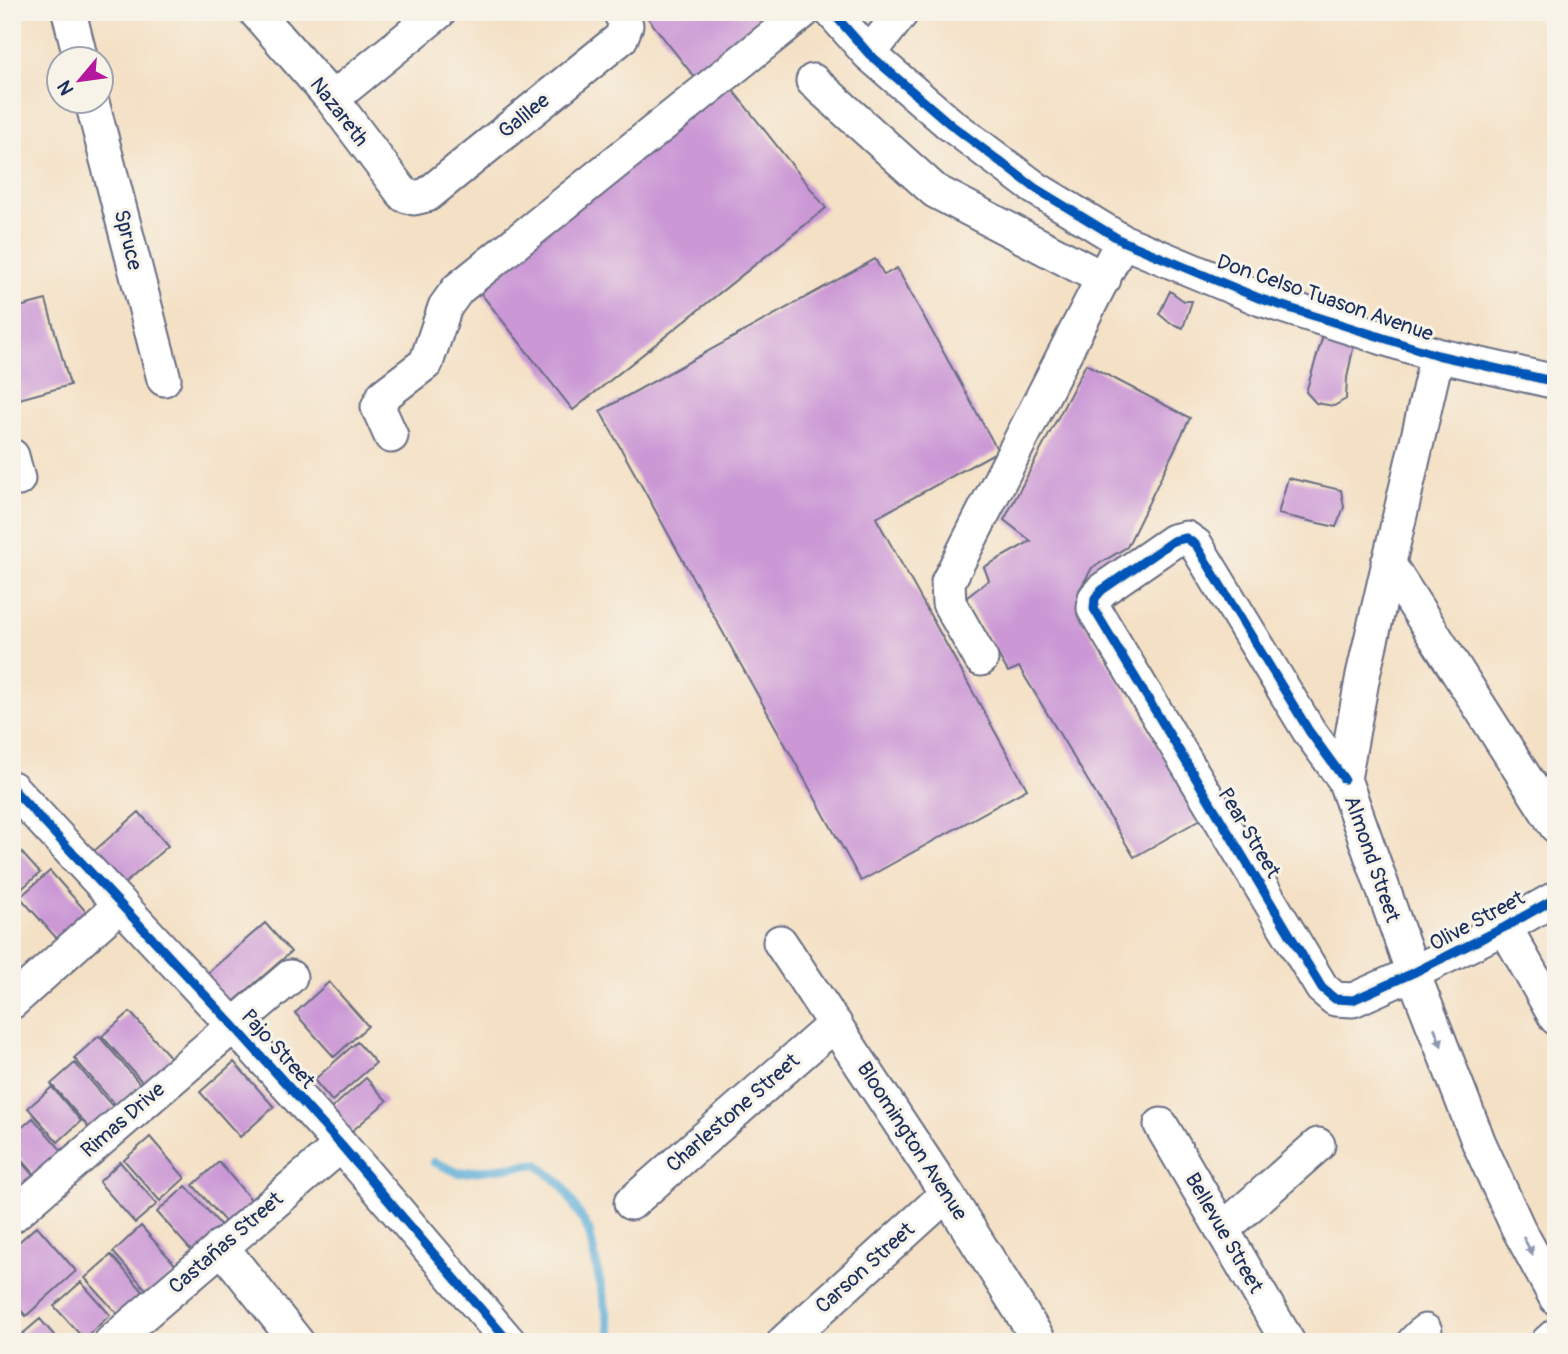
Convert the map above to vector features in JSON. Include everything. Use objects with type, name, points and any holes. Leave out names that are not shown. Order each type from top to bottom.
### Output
[{"type":"street","points":[[69,12],[78,46]]},
{"type":"street","name":"Nazareth","points":[[256,12],[332,99],[404,195],[414,198],[428,195]]},
{"type":"street","points":[[332,99],[439,12]]},
{"type":"street","points":[[391,436],[378,407],[384,395],[426,363],[445,307],[458,289],[803,12]]},
{"type":"street","name":"Don Celso Tuason Avenue","points":[[832,12],[869,54],[950,124],[1035,188],[1122,241],[1261,299],[1437,355],[1556,382]]},
{"type":"street","points":[[869,54],[902,12]]},
{"type":"street","name":"Galilee","points":[[428,195],[621,25]]},
{"type":"street","points":[[813,81],[935,191],[1104,279]]},
{"type":"street","name":"Spruce","points":[[96,116],[164,379]]},
{"type":"street","points":[[981,659],[949,603],[948,582],[1122,241]]},
{"type":"street","name":"Almond Street","points":[[1437,355],[1363,675],[1344,779],[1413,973],[1479,1143],[1518,1228],[1556,1298]]},
{"type":"street","name":"Pear Street","points":[[1344,779],[1308,731],[1196,545],[1186,538],[1173,541],[1102,590],[1096,598],[1094,609],[1322,988],[1335,999],[1353,1000],[1413,973]]},
{"type":"street","points":[[1388,563],[1556,826]]},
{"type":"street","name":"Pajo Street","points":[[12,788],[341,1145],[509,1342]]},
{"type":"street","name":"Olive Street","points":[[1413,973],[1556,898]]},
{"type":"street","points":[[12,1002],[121,904]]},
{"type":"street","points":[[1505,927],[1556,1018]]},
{"type":"street","name":"Bloomington Avenue","points":[[780,942],[947,1194],[1040,1342]]},
{"type":"street","name":"Rimas Drive","points":[[12,1216],[290,977]]},
{"type":"street","name":"Charlestone Street","points":[[631,1203],[835,1024]]},
{"type":"street","name":"Bellevue Street","points":[[1161,1125],[1288,1342]]},
{"type":"street","name":"Castañas Street","points":[[111,1342],[341,1145]]},
{"type":"street","points":[[1222,1230],[1318,1145]]},
{"type":"street","name":"Carson Street","points":[[784,1342],[947,1194]]},
{"type":"street","points":[[221,1246],[297,1342]]},
{"type":"street","points":[[1548,1342],[1556,1335]]},
{"type":"building","points":[[643,12],[778,12],[696,79]]},
{"type":"building","points":[[724,79],[826,208],[573,410],[471,281]]},
{"type":"building","points":[[875,259],[884,275],[897,268],[998,451],[876,518],[1027,789],[861,881],[600,411]]},
{"type":"building","points":[[1170,291],[1184,301],[1192,301],[1183,328],[1170,323],[1159,314]]},
{"type":"building","points":[[46,300],[70,385],[12,401],[12,309]]},
{"type":"building","points":[[1324,332],[1354,344],[1346,399],[1334,406],[1316,403],[1306,392]]},
{"type":"building","points":[[1086,364],[1190,418],[1127,547],[1092,568],[1079,591],[1083,621],[1201,819],[1134,857],[1019,667],[1008,672],[966,598],[989,580],[984,567],[1031,541],[1004,520]]},
{"type":"building","points":[[1288,478],[1341,490],[1344,507],[1336,527],[1278,514]]},
{"type":"building","points":[[139,812],[168,846],[123,885],[94,851]]},
{"type":"building","points":[[12,842],[40,873],[12,897]]},
{"type":"building","points":[[50,871],[89,915],[59,941],[20,897]]},
{"type":"building","points":[[265,923],[291,952],[230,1005],[204,976]]},
{"type":"building","points":[[329,982],[368,1026],[334,1057],[295,1013]]},
{"type":"building","points":[[130,1012],[172,1059],[144,1084],[102,1036]]},
{"type":"building","points":[[99,1036],[141,1085],[117,1107],[74,1058]]},
{"type":"building","points":[[357,1042],[376,1063],[332,1101],[314,1080]]},
{"type":"building","points":[[234,1062],[274,1107],[240,1137],[200,1092]]},
{"type":"building","points":[[75,1063],[115,1109],[91,1130],[51,1084]]},
{"type":"building","points":[[366,1078],[387,1101],[345,1137],[325,1114]]},
{"type":"building","points":[[52,1087],[81,1121],[58,1142],[28,1108]]},
{"type":"building","points":[[33,1118],[63,1152],[36,1176],[12,1148],[12,1136]]},
{"type":"building","points":[[150,1137],[185,1178],[160,1201],[124,1160]]},
{"type":"building","points":[[12,1152],[33,1175],[12,1194]]},
{"type":"building","points":[[120,1162],[157,1204],[135,1223],[99,1182]]},
{"type":"building","points":[[219,1162],[253,1202],[228,1225],[193,1185]]},
{"type":"building","points":[[186,1186],[225,1230],[196,1256],[157,1212]]},
{"type":"building","points":[[37,1226],[76,1271],[26,1316],[12,1300],[12,1248]]},
{"type":"building","points":[[141,1226],[179,1269],[150,1294],[113,1252]]},
{"type":"building","points":[[111,1255],[147,1296],[121,1318],[85,1278]]},
{"type":"building","points":[[81,1282],[110,1315],[84,1339],[54,1306]]},
{"type":"building","points":[[40,1319],[60,1342],[13,1342]]},
{"type":"waterway","points":[[434,1162],[459,1173],[537,1164],[562,1185],[589,1231],[611,1333],[616,1342]]},
{"type":"cycle path","points":[[832,12],[869,54],[950,124],[1035,188],[1122,241],[1261,299],[1437,355],[1556,382]]},
{"type":"cycle path","points":[[1344,779],[1309,731],[1196,545],[1186,538],[1173,541],[1102,590],[1095,598],[1094,609],[1322,988],[1335,999],[1353,1000],[1413,973],[1556,898]]},
{"type":"cycle path","points":[[12,788],[341,1145],[509,1342]]}]
